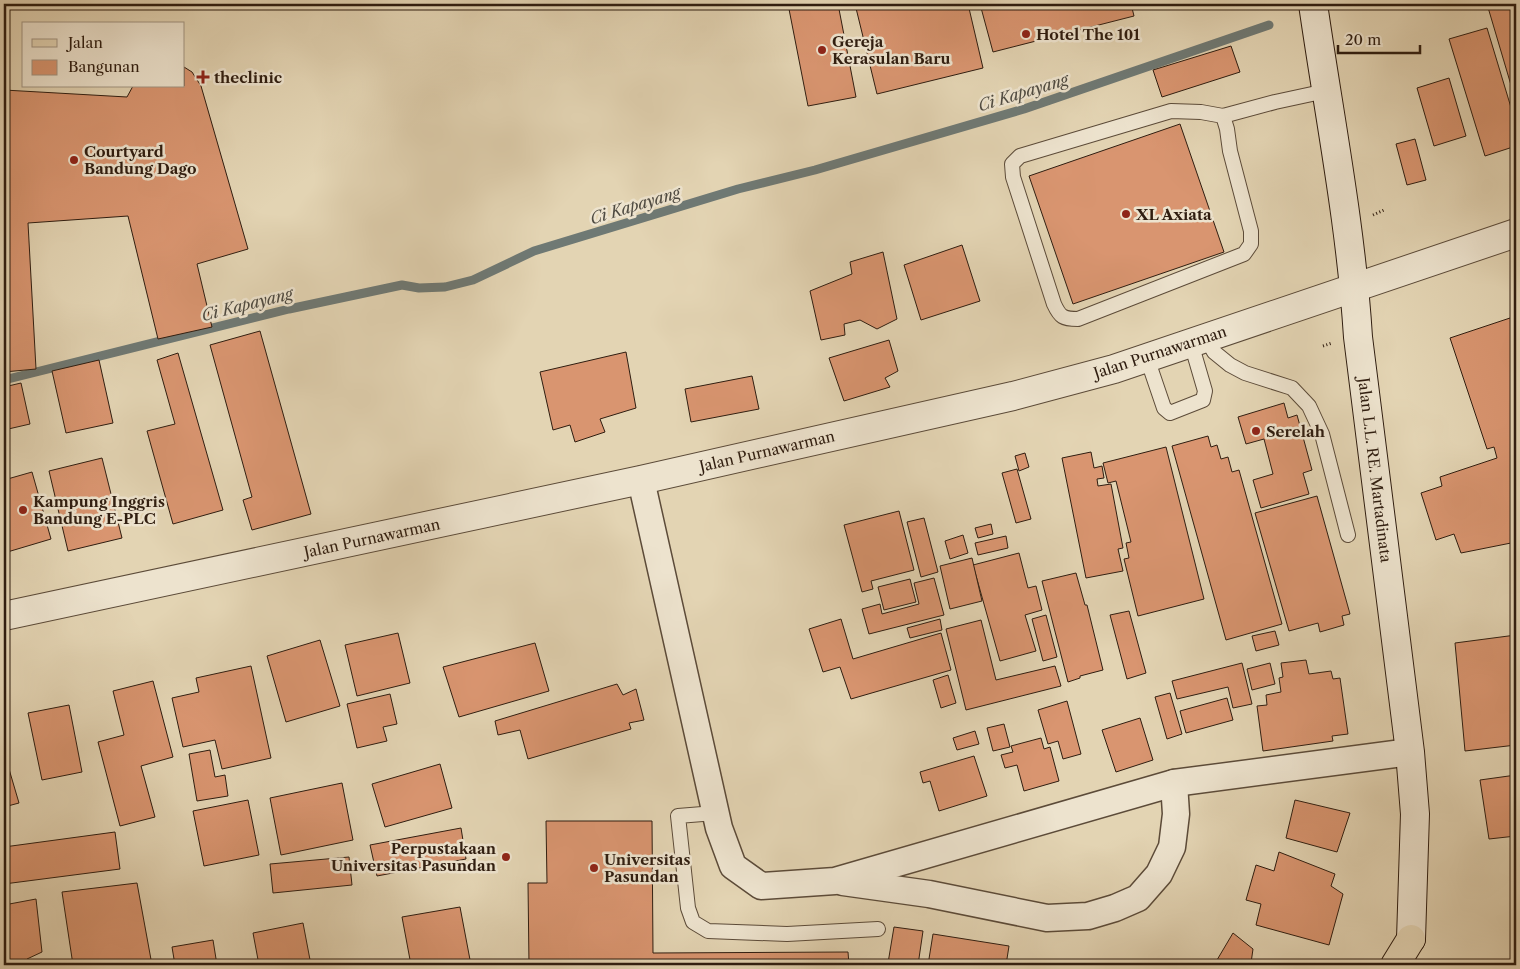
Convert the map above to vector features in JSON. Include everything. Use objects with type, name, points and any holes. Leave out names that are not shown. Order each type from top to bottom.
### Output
[{"type":"main road","points":[[1395,965],[1411,939]]},
{"type":"main road","points":[[1411,939],[1422,965]]},
{"type":"street","name":"Jalan L.L. RE. Martadinata","points":[[1313,4],[1346,215],[1360,347],[1410,752],[1415,814],[1411,939]]},
{"type":"street","name":"Jalan Purnawarman","points":[[4,616],[641,480],[1013,396],[1114,369],[1516,233]]},
{"type":"street","points":[[641,480],[718,828],[733,866],[761,886],[835,880],[1174,783],[1410,752]]},
{"type":"street","points":[[835,880],[929,894],[1047,918],[1088,916],[1115,908],[1138,898],[1159,874],[1172,847],[1176,814],[1174,783]]},
{"type":"lane","points":[[1223,116],[1251,231],[1251,244],[1244,254],[1078,319],[1066,320],[1059,314],[1054,304],[1014,177],[1012,164],[1020,156],[1171,111],[1201,112],[1223,116],[1326,91]]},
{"type":"lane","points":[[1147,358],[1164,408],[1170,413],[1203,400],[1205,391],[1198,340]]},
{"type":"lane","points":[[1198,340],[1230,365],[1245,373],[1292,388],[1309,406],[1322,434],[1348,535]]},
{"type":"lane","points":[[715,813],[678,816],[688,908],[693,922],[708,932],[787,934],[878,929]]},
{"type":"building","name":"Gereja Kerasulan Baru","points":[[788,4],[838,4],[856,97],[808,106]]},
{"type":"building","points":[[855,4],[968,4],[983,68],[877,94]]},
{"type":"building","name":"Hotel The 101","points":[[980,4],[1131,4],[1134,16],[993,52]]},
{"type":"building","points":[[1487,4],[1516,4],[1516,102]]},
{"type":"building","points":[[1487,28],[1516,124],[1516,146],[1485,156],[1449,39]]},
{"type":"building","points":[[1231,46],[1240,72],[1162,97],[1153,70]]},
{"type":"building","points":[[185,68],[192,72],[201,86],[248,249],[197,264],[212,327],[158,339],[128,216],[28,223],[36,369],[4,372],[4,90],[127,97],[132,88],[185,88]]},
{"type":"building","points":[[1449,78],[1466,136],[1434,146],[1417,88]]},
{"type":"building","name":"XL Axiata","points":[[1180,124],[1224,252],[1073,304],[1029,176]]},
{"type":"building","points":[[1415,139],[1426,180],[1407,185],[1396,144]]},
{"type":"building","points":[[962,245],[980,301],[921,320],[904,265]]},
{"type":"building","points":[[883,252],[897,319],[877,329],[860,320],[844,324],[845,335],[821,340],[810,291],[852,274],[850,262]]},
{"type":"building","points":[[1516,316],[1516,542],[1461,553],[1454,534],[1436,540],[1421,493],[1442,486],[1440,477],[1497,458],[1494,447],[1487,449],[1450,338]]},
{"type":"building","points":[[260,331],[311,514],[252,530],[243,500],[252,497],[210,345]]},
{"type":"building","points":[[889,340],[898,371],[885,378],[890,387],[844,401],[829,358]]},
{"type":"building","points":[[626,352],[636,408],[600,419],[605,432],[575,442],[570,425],[553,430],[540,372]]},
{"type":"building","points":[[178,353],[223,510],[173,524],[147,431],[175,424],[157,360]]},
{"type":"building","points":[[99,360],[113,423],[66,433],[52,371]]},
{"type":"building","points":[[752,376],[759,409],[691,422],[685,389]]},
{"type":"building","points":[[21,383],[30,424],[4,430],[4,387]]},
{"type":"building","points":[[1284,403],[1288,418],[1297,415],[1312,470],[1303,473],[1309,494],[1261,508],[1253,480],[1273,474],[1264,439],[1246,444],[1238,417]]},
{"type":"building","points":[[1208,436],[1211,447],[1217,445],[1221,459],[1228,457],[1232,472],[1239,470],[1282,624],[1226,640],[1172,446]]},
{"type":"building","points":[[1166,447],[1204,599],[1138,616],[1124,559],[1129,558],[1126,543],[1131,542],[1116,481],[1108,483],[1103,463]]},
{"type":"building","points":[[1091,452],[1094,468],[1102,466],[1104,478],[1097,479],[1098,486],[1111,484],[1123,548],[1118,549],[1123,571],[1086,578],[1062,458]]},
{"type":"building","points":[[1025,453],[1029,467],[1019,471],[1015,456]]},
{"type":"building","points":[[102,458],[122,538],[68,551],[49,471]]},
{"type":"building","points":[[1017,469],[1031,519],[1016,523],[1002,473]]},
{"type":"building","name":"Kampung Inggris Bandung E-PLC","points":[[32,472],[51,539],[4,553],[4,480]]},
{"type":"building","points":[[1317,496],[1350,614],[1342,616],[1344,625],[1320,632],[1318,623],[1289,631],[1255,513]]},
{"type":"building","points":[[899,511],[914,570],[871,581],[873,589],[862,592],[844,525]]},
{"type":"building","points":[[924,518],[938,572],[921,577],[907,522]]},
{"type":"building","points":[[991,524],[993,534],[978,538],[975,528]]},
{"type":"building","points":[[963,535],[968,553],[950,559],[945,541]]},
{"type":"building","points":[[1006,536],[1008,548],[978,555],[975,543]]},
{"type":"building","points":[[1019,553],[1028,588],[1036,586],[1042,610],[1025,615],[1036,651],[1000,661],[973,565]]},
{"type":"building","points":[[972,558],[982,601],[950,609],[940,566]]},
{"type":"building","points":[[1076,573],[1085,605],[1087,605],[1103,670],[1080,676],[1080,678],[1068,682],[1042,581]]},
{"type":"building","points":[[934,578],[944,615],[869,634],[862,609],[880,604],[882,614],[919,604],[914,583]]},
{"type":"building","points":[[910,579],[916,602],[884,610],[878,587]]},
{"type":"building","points":[[1129,611],[1146,673],[1127,679],[1110,615]]},
{"type":"building","points":[[1046,615],[1057,657],[1043,661],[1032,619]]},
{"type":"building","points":[[841,619],[853,659],[941,633],[951,670],[851,699],[840,667],[823,672],[809,629]]},
{"type":"building","points":[[940,619],[942,630],[910,638],[907,628]]},
{"type":"building","points":[[981,620],[996,680],[1055,666],[1061,686],[966,710],[946,629]]},
{"type":"building","points":[[1275,631],[1279,645],[1256,651],[1252,636]]},
{"type":"building","points":[[398,633],[410,683],[357,696],[345,645]]},
{"type":"building","points":[[1516,635],[1516,745],[1465,751],[1455,643]]},
{"type":"building","points":[[320,640],[340,706],[286,722],[267,656]]},
{"type":"building","points":[[535,643],[549,691],[459,717],[443,667]]},
{"type":"building","points":[[1306,660],[1309,674],[1331,671],[1333,679],[1340,678],[1348,734],[1332,736],[1333,741],[1263,751],[1257,706],[1267,705],[1266,695],[1281,692],[1279,678],[1283,677],[1281,663]]},
{"type":"building","points":[[1242,663],[1252,704],[1233,708],[1228,687],[1177,699],[1172,681]]},
{"type":"building","points":[[1270,663],[1275,684],[1252,690],[1247,669]]},
{"type":"building","points":[[251,666],[271,758],[222,769],[215,740],[183,747],[172,698],[199,692],[196,678]]},
{"type":"building","points":[[948,675],[956,703],[941,708],[933,680]]},
{"type":"building","points":[[153,681],[173,757],[141,766],[155,817],[120,826],[98,742],[124,735],[113,691]]},
{"type":"building","points":[[617,684],[623,695],[636,689],[644,720],[629,723],[631,729],[528,759],[520,730],[498,735],[495,721]]},
{"type":"building","points":[[1170,693],[1182,734],[1167,739],[1155,697]]},
{"type":"building","points":[[390,694],[397,724],[383,727],[387,741],[357,748],[347,704]]},
{"type":"building","points":[[1227,698],[1233,720],[1186,733],[1180,711]]},
{"type":"building","points":[[1067,701],[1081,754],[1063,759],[1058,741],[1048,744],[1038,710]]},
{"type":"building","points":[[69,705],[82,772],[42,780],[28,713]]},
{"type":"building","points":[[1140,718],[1153,760],[1116,772],[1102,730]]},
{"type":"building","points":[[1004,724],[1010,747],[993,751],[987,728]]},
{"type":"building","points":[[975,731],[979,744],[957,750],[953,738]]},
{"type":"building","points":[[1041,738],[1044,749],[1050,747],[1059,781],[1024,791],[1017,765],[1005,768],[1001,755],[1013,752],[1011,746]]},
{"type":"building","points":[[210,750],[215,777],[225,775],[228,796],[197,801],[189,754]]},
{"type":"building","points":[[4,752],[19,803],[4,807]]},
{"type":"building","points":[[974,756],[987,796],[939,811],[930,781],[923,783],[920,772]]},
{"type":"building","points":[[440,764],[452,808],[385,827],[372,784]]},
{"type":"building","points":[[1516,775],[1516,836],[1489,839],[1480,780]]},
{"type":"building","points":[[342,783],[353,840],[281,855],[270,798]]},
{"type":"building","points":[[248,800],[259,855],[204,866],[193,811]]},
{"type":"building","points":[[1295,800],[1350,813],[1337,852],[1286,838]]},
{"type":"building","points":[[546,821],[652,821],[653,953],[848,952],[849,965],[529,965],[528,883],[547,883]]},
{"type":"building","points":[[461,828],[466,859],[377,876],[370,845]]},
{"type":"building","points":[[115,832],[120,869],[4,884],[4,847]]},
{"type":"building","points":[[1279,852],[1335,874],[1331,886],[1343,894],[1329,945],[1256,925],[1261,904],[1246,900],[1256,865],[1274,871]]},
{"type":"building","points":[[349,857],[352,885],[273,893],[270,864]]},
{"type":"building","points":[[137,883],[152,965],[73,965],[62,892]]},
{"type":"building","points":[[36,899],[42,952],[27,959],[28,965],[4,965],[4,905]]},
{"type":"building","points":[[460,907],[471,965],[411,965],[402,917]]},
{"type":"building","points":[[303,923],[311,965],[259,965],[253,933]]},
{"type":"building","points":[[894,927],[923,931],[918,965],[888,963]]},
{"type":"building","points":[[1233,933],[1253,949],[1251,963],[1254,965],[1214,965]]},
{"type":"building","points":[[933,934],[1009,946],[1006,965],[928,965]]},
{"type":"building","points":[[213,940],[217,965],[175,965],[172,947]]},
{"type":"waterway","name":"Ci Kapayang","points":[[4,380],[289,309],[402,285],[419,288],[445,287],[473,280],[534,251],[738,189],[815,170],[1024,109],[1269,25]]},
{"type":"place","name":"Hotel The 101","points":[[1026,34]]},
{"type":"place","name":"Gereja Kerasulan Baru","points":[[822,50]]},
{"type":"place","name":"theclinic","points":[[203,77]]},
{"type":"place","name":"Courtyard Bandung Dago","points":[[74,160]]},
{"type":"place","name":"XL Axiata","points":[[1126,214]]},
{"type":"place","name":"Serelah","points":[[1256,431]]},
{"type":"place","name":"Kampung Inggris Bandung E-PLC","points":[[23,510]]},
{"type":"place","name":"Perpustakaan Universitas Pasundan","points":[[506,857]]},
{"type":"place","name":"Universitas Pasundan","points":[[594,868]]}]
